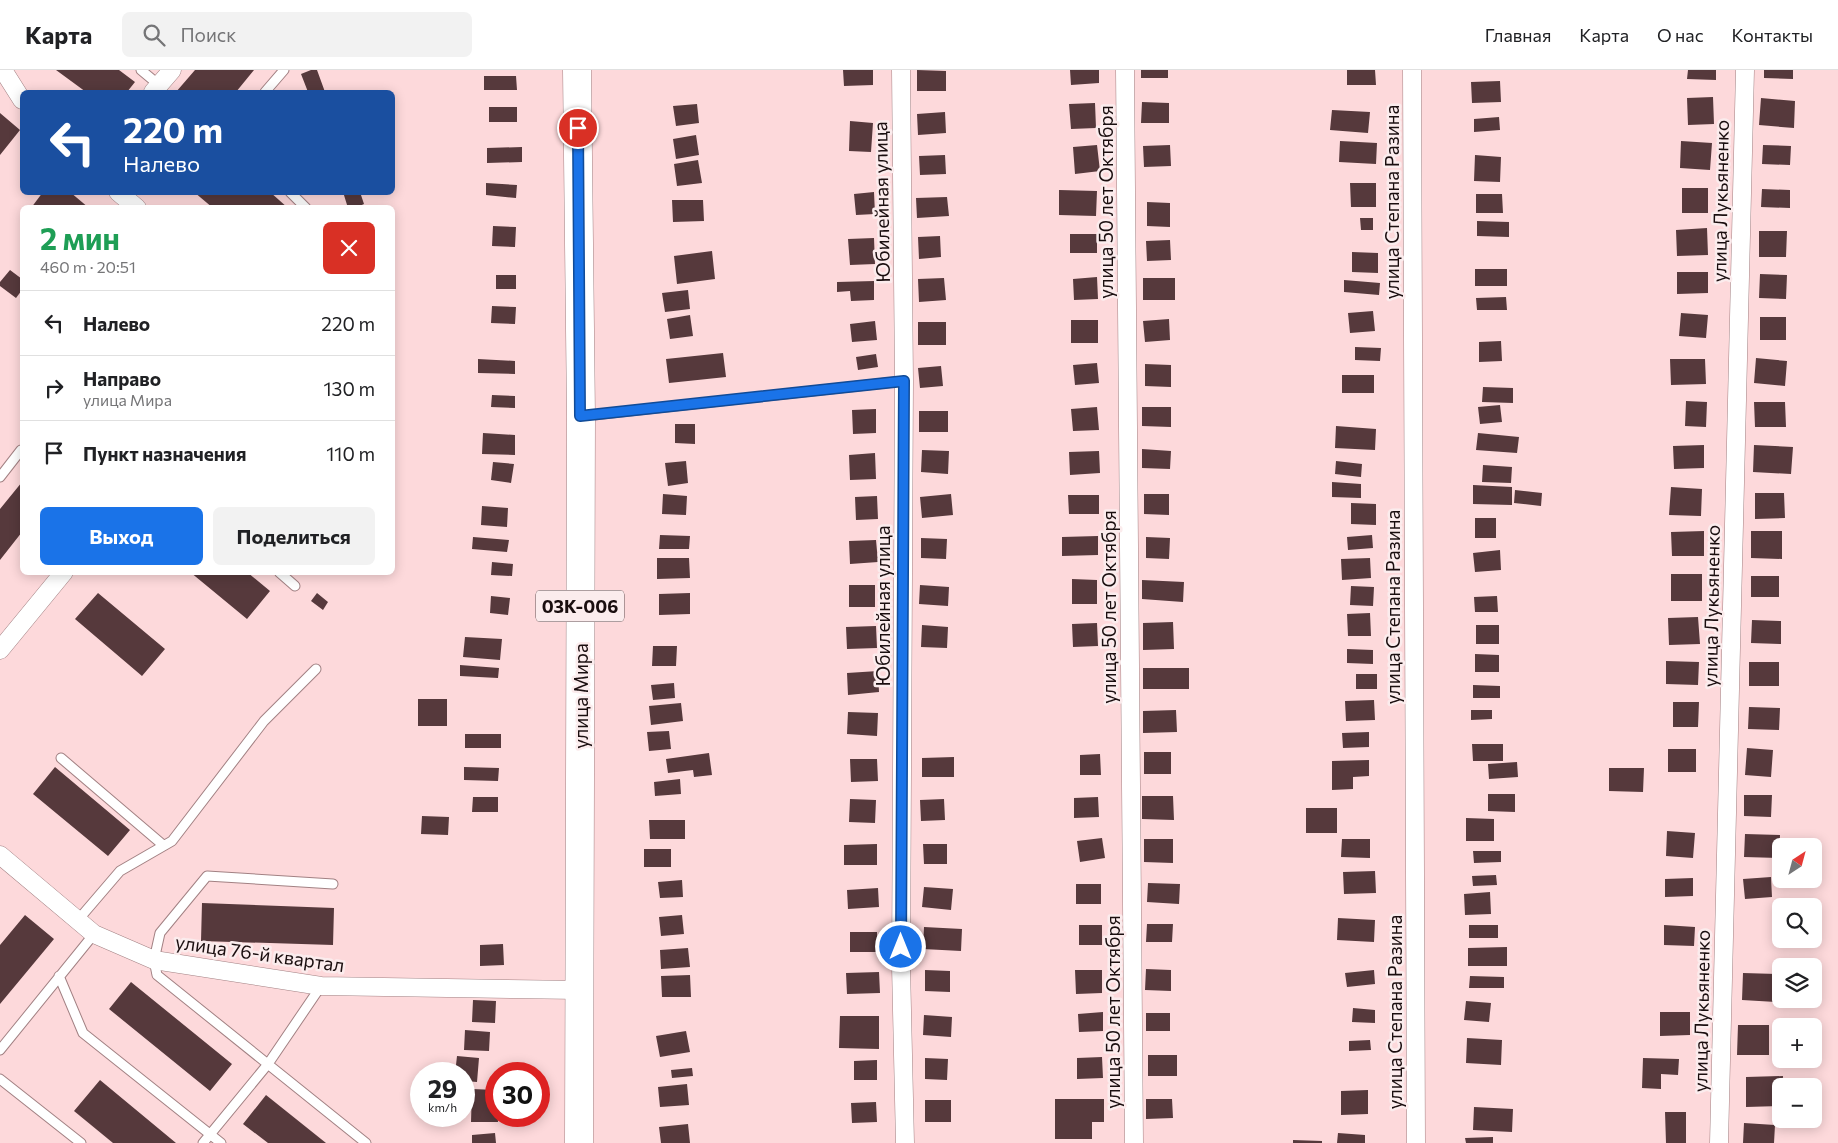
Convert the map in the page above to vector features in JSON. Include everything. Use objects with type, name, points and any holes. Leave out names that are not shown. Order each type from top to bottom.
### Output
[{"type":"main road","name":"улица Мира","points":[[577,70],[580,416],[579,1143]]},
{"type":"street","points":[[3,70],[20,97]]},
{"type":"street","points":[[156,88],[172,70]]},
{"type":"street","name":"Юбилейная улица","points":[[901,70],[904,381],[901,966],[904,1143]]},
{"type":"street","name":"улица 50 лет Октября","points":[[1125,70],[1134,1143]]},
{"type":"street","name":"улица Степана Разина","points":[[1412,70],[1416,1143]]},
{"type":"street","name":"улица Лукьяненко","points":[[1719,1143],[1745,70]]},
{"type":"street","points":[[122,195],[133,205]]},
{"type":"street","points":[[0,650],[62,575]]},
{"type":"street","name":"улица 76-й квартал","points":[[0,854],[94,934],[154,960],[321,986],[579,990]]},
{"type":"lane","points":[[141,70],[156,88]]},
{"type":"lane","points":[[267,90],[284,70]]},
{"type":"lane","points":[[293,195],[303,205]]},
{"type":"lane","points":[[580,416],[904,381]]},
{"type":"lane","points":[[0,477],[20,451]]},
{"type":"lane","points":[[283,575],[296,586]]},
{"type":"lane","points":[[78,920],[120,871],[172,841],[264,721],[316,669]]},
{"type":"lane","points":[[61,758],[163,846]]},
{"type":"lane","points":[[333,884],[207,876],[160,933],[154,960],[157,975],[366,1143]]},
{"type":"lane","points":[[0,1050],[94,934]]},
{"type":"lane","points":[[59,976],[83,1033],[221,1143]]},
{"type":"lane","points":[[203,1143],[268,1064],[321,986]]},
{"type":"lane","points":[[0,1079],[81,1143]]},
{"type":"building","points":[[56,70],[119,70],[135,82],[129,90],[83,90]]},
{"type":"building","points":[[195,70],[254,70],[238,90],[178,90]]},
{"type":"building","points":[[317,70],[324,90],[307,90],[301,74]]},
{"type":"building","points":[[843,70],[873,70],[873,85],[844,86]]},
{"type":"building","points":[[917,70],[946,71],[946,91],[917,91]]},
{"type":"building","points":[[1070,70],[1099,70],[1099,83],[1071,85]]},
{"type":"building","points":[[1141,70],[1168,70],[1168,78],[1141,78]]},
{"type":"building","points":[[1347,70],[1375,70],[1376,85],[1347,85]]},
{"type":"building","points":[[1688,70],[1716,70],[1716,80],[1687,79]]},
{"type":"building","points":[[1764,70],[1793,70],[1793,79],[1764,78]]},
{"type":"building","points":[[484,76],[516,76],[517,90],[484,90]]},
{"type":"building","points":[[1500,81],[1501,102],[1472,103],[1471,82]]},
{"type":"building","points":[[1713,97],[1714,124],[1688,125],[1687,98]]},
{"type":"building","points":[[1761,98],[1795,101],[1794,128],[1759,125]]},
{"type":"building","points":[[1142,102],[1169,103],[1169,123],[1141,123]]},
{"type":"building","points":[[1095,103],[1096,128],[1071,129],[1069,104]]},
{"type":"building","points":[[697,104],[699,123],[676,126],[673,106]]},
{"type":"building","points":[[489,107],[517,107],[517,122],[489,122]]},
{"type":"building","points":[[1332,110],[1370,112],[1368,133],[1330,130]]},
{"type":"building","points":[[945,112],[946,133],[918,135],[917,114]]},
{"type":"building","points":[[0,113],[20,130],[0,155]]},
{"type":"building","points":[[1499,117],[1500,130],[1474,132],[1474,119]]},
{"type":"building","points":[[850,121],[873,123],[871,152],[849,151]]},
{"type":"building","points":[[696,135],[699,155],[676,159],[673,139]]},
{"type":"building","points":[[1340,141],[1377,143],[1376,164],[1339,162]]},
{"type":"building","points":[[1681,141],[1712,143],[1710,170],[1680,168]]},
{"type":"building","points":[[1097,145],[1100,171],[1075,174],[1073,147]]},
{"type":"building","points":[[1170,145],[1171,166],[1144,167],[1143,146]]},
{"type":"building","points":[[1763,145],[1791,146],[1790,165],[1762,164]]},
{"type":"building","points":[[522,147],[522,162],[487,163],[487,148]]},
{"type":"building","points":[[945,155],[946,174],[920,175],[919,156]]},
{"type":"building","points":[[1475,155],[1501,157],[1500,182],[1474,181]]},
{"type":"building","points":[[698,160],[702,183],[677,186],[674,164]]},
{"type":"building","points":[[486,183],[517,185],[516,198],[486,195]]},
{"type":"building","points":[[1350,183],[1376,183],[1376,207],[1351,207]]},
{"type":"building","points":[[1682,188],[1708,188],[1708,213],[1682,213]]},
{"type":"building","points":[[1762,189],[1790,190],[1790,208],[1761,207]]},
{"type":"building","points":[[1059,190],[1097,191],[1096,216],[1059,215]]},
{"type":"building","points":[[874,192],[875,214],[856,215],[854,194]]},
{"type":"building","points":[[1476,194],[1502,194],[1503,213],[1476,213]]},
{"type":"building","points":[[41,195],[74,195],[85,205],[33,205]]},
{"type":"building","points":[[198,195],[273,195],[285,205],[209,205]]},
{"type":"building","points":[[344,195],[361,195],[364,204],[347,205]]},
{"type":"building","points":[[947,197],[949,216],[917,218],[916,198]]},
{"type":"building","points":[[672,200],[703,200],[704,221],[673,222]]},
{"type":"building","points":[[1147,202],[1170,203],[1170,227],[1147,226]]},
{"type":"building","points":[[1360,218],[1373,218],[1373,230],[1361,230]]},
{"type":"building","points":[[1477,221],[1509,222],[1509,237],[1477,236]]},
{"type":"building","points":[[493,226],[516,227],[515,247],[492,246]]},
{"type":"building","points":[[1707,228],[1708,255],[1677,256],[1676,230]]},
{"type":"building","points":[[1759,231],[1787,231],[1786,257],[1759,257]]},
{"type":"building","points":[[1070,234],[1097,234],[1097,253],[1070,253]]},
{"type":"building","points":[[940,236],[941,257],[919,259],[918,237]]},
{"type":"building","points":[[874,238],[875,264],[850,265],[848,239]]},
{"type":"building","points":[[1170,240],[1171,260],[1147,261],[1146,241]]},
{"type":"building","points":[[712,251],[715,279],[677,284],[674,256]]},
{"type":"building","points":[[1352,252],[1378,253],[1378,273],[1352,272]]},
{"type":"building","points":[[1475,269],[1507,269],[1507,286],[1475,286]]},
{"type":"building","points":[[10,270],[20,278],[20,293],[16,298],[0,286],[0,282]]},
{"type":"building","points":[[1677,272],[1708,272],[1708,293],[1677,294]]},
{"type":"building","points":[[1760,274],[1787,275],[1786,299],[1759,298]]},
{"type":"building","points":[[496,275],[516,275],[516,289],[496,289]]},
{"type":"building","points":[[1097,277],[1098,299],[1074,300],[1073,279]]},
{"type":"building","points":[[944,278],[946,300],[919,302],[918,279]]},
{"type":"building","points":[[1143,278],[1175,278],[1175,300],[1143,300]]},
{"type":"building","points":[[1344,280],[1380,283],[1379,295],[1344,292]]},
{"type":"building","points":[[874,281],[874,300],[851,301],[850,291],[837,292],[837,282]]},
{"type":"building","points":[[688,290],[690,309],[665,312],[662,293]]},
{"type":"building","points":[[1506,297],[1507,310],[1477,310],[1476,298]]},
{"type":"building","points":[[492,306],[516,307],[515,324],[491,323]]},
{"type":"building","points":[[1373,311],[1375,331],[1350,333],[1348,313]]},
{"type":"building","points":[[1681,313],[1708,315],[1706,338],[1679,336]]},
{"type":"building","points":[[690,315],[693,336],[670,339],[667,319]]},
{"type":"building","points":[[1760,317],[1786,317],[1786,340],[1760,340]]},
{"type":"building","points":[[1169,319],[1170,340],[1145,342],[1143,321]]},
{"type":"building","points":[[1071,320],[1098,320],[1098,343],[1071,343]]},
{"type":"building","points":[[875,321],[877,340],[852,342],[850,324]]},
{"type":"building","points":[[918,322],[946,322],[946,345],[918,345]]},
{"type":"building","points":[[1501,341],[1502,361],[1479,362],[1479,342]]},
{"type":"building","points":[[1355,347],[1381,348],[1380,361],[1355,360]]},
{"type":"building","points":[[723,353],[726,377],[669,383],[666,359]]},
{"type":"building","points":[[876,354],[878,367],[858,370],[856,357]]},
{"type":"building","points":[[1756,358],[1787,361],[1785,386],[1754,383]]},
{"type":"building","points":[[478,359],[515,361],[515,374],[478,373]]},
{"type":"building","points":[[1670,359],[1705,359],[1706,384],[1671,385]]},
{"type":"building","points":[[1097,363],[1099,383],[1075,385],[1073,365]]},
{"type":"building","points":[[1145,364],[1171,365],[1171,387],[1145,386]]},
{"type":"building","points":[[941,366],[943,386],[920,388],[918,368]]},
{"type":"building","points":[[1342,375],[1374,375],[1374,393],[1342,393]]},
{"type":"building","points":[[1483,387],[1513,388],[1513,403],[1482,402]]},
{"type":"building","points":[[492,395],[515,396],[515,408],[491,407]]},
{"type":"building","points":[[1686,401],[1707,402],[1706,427],[1685,426]]},
{"type":"building","points":[[1754,402],[1785,402],[1786,427],[1755,427]]},
{"type":"building","points":[[1500,405],[1502,422],[1480,424],[1478,407]]},
{"type":"building","points":[[1097,407],[1099,430],[1073,431],[1071,409]]},
{"type":"building","points":[[1142,407],[1171,407],[1171,427],[1142,426]]},
{"type":"building","points":[[876,409],[876,433],[853,434],[852,410]]},
{"type":"building","points":[[919,411],[948,411],[948,432],[919,432]]},
{"type":"building","points":[[675,424],[695,424],[695,444],[675,443]]},
{"type":"building","points":[[1336,426],[1376,429],[1375,450],[1335,448]]},
{"type":"building","points":[[483,433],[515,435],[515,455],[482,454]]},
{"type":"building","points":[[1478,433],[1519,437],[1517,453],[1476,450]]},
{"type":"building","points":[[1704,445],[1704,468],[1674,469],[1673,446]]},
{"type":"building","points":[[1754,445],[1793,447],[1791,474],[1753,472]]},
{"type":"building","points":[[1142,449],[1171,451],[1170,469],[1142,468]]},
{"type":"building","points":[[922,450],[949,451],[948,474],[921,472]]},
{"type":"building","points":[[1099,451],[1100,473],[1070,475],[1069,452]]},
{"type":"building","points":[[875,453],[876,479],[850,480],[849,455]]},
{"type":"building","points":[[686,461],[688,483],[668,486],[665,463]]},
{"type":"building","points":[[1336,461],[1362,464],[1361,477],[1335,474]]},
{"type":"building","points":[[493,462],[514,464],[511,483],[491,480]]},
{"type":"building","points":[[1483,465],[1512,467],[1511,483],[1482,482]]},
{"type":"building","points":[[1332,482],[1361,484],[1361,498],[1332,497]]},
{"type":"building","points":[[20,484],[20,535],[0,560],[0,509]]},
{"type":"building","points":[[1473,485],[1512,487],[1512,505],[1473,504]]},
{"type":"building","points":[[1671,487],[1702,489],[1701,516],[1669,515]]},
{"type":"building","points":[[1515,490],[1542,493],[1541,506],[1514,503]]},
{"type":"building","points":[[1755,493],[1784,493],[1785,518],[1755,519]]},
{"type":"building","points":[[663,494],[687,496],[686,515],[662,514]]},
{"type":"building","points":[[951,494],[953,515],[922,518],[920,497]]},
{"type":"building","points":[[1144,494],[1169,494],[1169,515],[1144,514]]},
{"type":"building","points":[[1068,495],[1099,495],[1099,514],[1069,514]]},
{"type":"building","points":[[877,496],[878,519],[856,520],[855,497]]},
{"type":"building","points":[[1351,503],[1376,504],[1376,525],[1351,524]]},
{"type":"building","points":[[482,506],[508,508],[507,527],[481,525]]},
{"type":"building","points":[[1475,518],[1496,518],[1496,538],[1475,538]]},
{"type":"building","points":[[1704,531],[1704,556],[1672,556],[1671,532]]},
{"type":"building","points":[[1751,531],[1782,531],[1782,559],[1751,558]]},
{"type":"building","points":[[660,535],[690,536],[689,549],[659,549]]},
{"type":"building","points":[[1372,535],[1373,548],[1348,550],[1347,537]]},
{"type":"building","points":[[1098,536],[1098,555],[1062,556],[1062,537]]},
{"type":"building","points":[[473,537],[509,540],[507,552],[472,549]]},
{"type":"building","points":[[1146,537],[1170,538],[1169,559],[1146,558]]},
{"type":"building","points":[[921,538],[947,539],[946,559],[921,558]]},
{"type":"building","points":[[876,540],[878,562],[850,564],[849,541]]},
{"type":"building","points":[[1500,550],[1501,570],[1475,572],[1473,553]]},
{"type":"building","points":[[657,558],[689,558],[690,578],[657,579]]},
{"type":"building","points":[[1370,558],[1371,578],[1342,580],[1341,559]]},
{"type":"building","points":[[492,562],[513,564],[512,576],[491,575]]},
{"type":"building","points":[[1671,574],[1702,574],[1702,601],[1671,601]]},
{"type":"building","points":[[194,575],[251,575],[270,591],[247,619]]},
{"type":"building","points":[[1751,576],[1779,576],[1779,597],[1751,597]]},
{"type":"building","points":[[1072,579],[1097,580],[1097,604],[1072,604]]},
{"type":"building","points":[[1142,580],[1184,582],[1183,602],[1142,599]]},
{"type":"building","points":[[849,585],[875,585],[875,607],[849,607]]},
{"type":"building","points":[[920,585],[949,587],[948,606],[919,604]]},
{"type":"building","points":[[1351,586],[1374,587],[1373,606],[1350,605]]},
{"type":"building","points":[[98,593],[165,649],[142,676],[75,619]]},
{"type":"building","points":[[317,593],[328,602],[323,610],[311,601]]},
{"type":"building","points":[[690,593],[690,614],[659,615],[659,594]]},
{"type":"building","points":[[491,596],[510,598],[508,615],[490,613]]},
{"type":"building","points":[[1497,596],[1498,612],[1475,612],[1474,597]]},
{"type":"building","points":[[1370,613],[1371,636],[1348,636],[1347,614]]},
{"type":"building","points":[[1698,617],[1700,644],[1669,645],[1668,618]]},
{"type":"building","points":[[1752,620],[1781,621],[1781,644],[1751,643]]},
{"type":"building","points":[[1173,622],[1174,649],[1143,650],[1143,623]]},
{"type":"building","points":[[1097,623],[1098,646],[1073,647],[1072,624]]},
{"type":"building","points":[[922,625],[948,627],[947,648],[921,647]]},
{"type":"building","points":[[1476,625],[1499,625],[1499,644],[1476,644]]},
{"type":"building","points":[[876,626],[877,648],[847,649],[846,627]]},
{"type":"building","points":[[465,637],[502,639],[500,660],[463,657]]},
{"type":"building","points":[[653,646],[677,646],[676,666],[652,666]]},
{"type":"building","points":[[1347,649],[1373,650],[1373,664],[1347,663]]},
{"type":"building","points":[[1475,654],[1499,655],[1499,672],[1475,672]]},
{"type":"building","points":[[1666,661],[1699,662],[1698,685],[1666,684]]},
{"type":"building","points":[[1749,662],[1779,662],[1779,686],[1749,686]]},
{"type":"building","points":[[460,665],[499,668],[498,678],[460,676]]},
{"type":"building","points":[[1143,668],[1189,668],[1189,689],[1143,689]]},
{"type":"building","points":[[878,671],[879,692],[848,695],[847,673]]},
{"type":"building","points":[[1356,674],[1377,674],[1377,689],[1356,689]]},
{"type":"building","points":[[674,683],[675,698],[653,700],[651,685]]},
{"type":"building","points":[[1473,685],[1500,686],[1500,698],[1473,698]]},
{"type":"building","points":[[418,699],[447,699],[447,726],[418,726]]},
{"type":"building","points":[[1374,700],[1375,720],[1346,721],[1345,701]]},
{"type":"building","points":[[1673,702],[1699,702],[1698,727],[1673,727]]},
{"type":"building","points":[[681,703],[683,721],[651,725],[649,706]]},
{"type":"building","points":[[1749,707],[1780,708],[1779,730],[1748,729]]},
{"type":"building","points":[[1176,710],[1177,732],[1143,733],[1143,711]]},
{"type":"building","points":[[1471,710],[1492,710],[1492,719],[1471,720]]},
{"type":"building","points":[[848,712],[878,713],[877,736],[847,734]]},
{"type":"building","points":[[669,731],[671,749],[649,751],[647,732]]},
{"type":"building","points":[[1369,732],[1369,747],[1343,748],[1342,733]]},
{"type":"building","points":[[465,734],[501,734],[501,748],[465,748]]},
{"type":"building","points":[[1472,744],[1503,744],[1503,761],[1473,761]]},
{"type":"building","points":[[1747,748],[1773,750],[1771,777],[1745,775]]},
{"type":"building","points":[[1668,749],[1696,749],[1696,772],[1668,772]]},
{"type":"building","points":[[1144,752],[1171,752],[1171,774],[1144,774]]},
{"type":"building","points":[[709,753],[712,775],[694,777],[693,770],[668,773],[666,759]]},
{"type":"building","points":[[1100,754],[1101,775],[1080,775],[1080,755]]},
{"type":"building","points":[[954,757],[954,777],[922,777],[922,758]]},
{"type":"building","points":[[850,759],[877,759],[878,781],[851,782]]},
{"type":"building","points":[[1369,760],[1369,776],[1353,777],[1353,789],[1332,790],[1332,761]]},
{"type":"building","points":[[1517,762],[1518,777],[1489,779],[1488,764]]},
{"type":"building","points":[[55,767],[130,830],[108,856],[33,794]]},
{"type":"building","points":[[464,767],[499,768],[498,781],[464,780]]},
{"type":"building","points":[[1609,768],[1644,768],[1643,792],[1609,791]]},
{"type":"building","points":[[680,779],[681,794],[655,796],[654,782]]},
{"type":"building","points":[[1488,794],[1515,794],[1515,812],[1488,811]]},
{"type":"building","points":[[1744,795],[1772,795],[1771,817],[1744,816]]},
{"type":"building","points":[[1142,796],[1173,796],[1174,820],[1142,819]]},
{"type":"building","points":[[473,797],[498,797],[498,812],[472,812]]},
{"type":"building","points":[[1098,797],[1099,817],[1074,818],[1074,798]]},
{"type":"building","points":[[850,799],[876,800],[875,823],[849,822]]},
{"type":"building","points":[[944,799],[945,820],[921,821],[920,800]]},
{"type":"building","points":[[1306,808],[1337,808],[1337,833],[1306,833]]},
{"type":"building","points":[[422,816],[449,817],[448,835],[421,834]]},
{"type":"building","points":[[1466,818],[1494,819],[1494,841],[1466,841]]},
{"type":"building","points":[[649,820],[685,820],[685,839],[650,839]]},
{"type":"building","points":[[1667,831],[1695,833],[1693,858],[1666,856]]},
{"type":"building","points":[[1745,834],[1780,835],[1780,838],[1772,838],[1772,858],[1744,857]]},
{"type":"building","points":[[1102,838],[1105,858],[1080,862],[1077,841]]},
{"type":"building","points":[[1144,839],[1173,839],[1173,863],[1144,862]]},
{"type":"building","points":[[1342,839],[1370,839],[1370,858],[1341,857]]},
{"type":"building","points":[[877,844],[877,865],[844,865],[844,845]]},
{"type":"building","points":[[923,844],[947,844],[947,864],[924,864]]},
{"type":"building","points":[[644,849],[671,849],[671,867],[644,867]]},
{"type":"building","points":[[1473,851],[1501,851],[1501,862],[1474,863]]},
{"type":"building","points":[[1375,871],[1376,893],[1344,894],[1343,872]]},
{"type":"building","points":[[1496,875],[1497,885],[1473,886],[1472,876]]},
{"type":"building","points":[[1771,877],[1772,897],[1745,899],[1743,879]]},
{"type":"building","points":[[1693,878],[1693,896],[1665,897],[1665,879]]},
{"type":"building","points":[[682,880],[683,897],[660,898],[658,882]]},
{"type":"building","points":[[1148,883],[1180,884],[1179,904],[1147,902]]},
{"type":"building","points":[[1076,884],[1101,884],[1101,904],[1076,904]]},
{"type":"building","points":[[924,887],[953,889],[951,910],[922,907]]},
{"type":"building","points":[[878,888],[879,907],[848,909],[847,890]]},
{"type":"building","points":[[1490,892],[1491,914],[1465,915],[1464,894]]},
{"type":"building","points":[[202,903],[334,908],[333,945],[201,941]]},
{"type":"building","points":[[25,915],[54,939],[0,1004],[0,945]]},
{"type":"building","points":[[682,915],[684,934],[661,936],[659,917]]},
{"type":"building","points":[[1338,918],[1375,920],[1374,942],[1337,940]]},
{"type":"building","points":[[1147,924],[1173,924],[1172,942],[1146,942]]},
{"type":"building","points":[[1079,925],[1102,925],[1102,945],[1079,945]]},
{"type":"building","points":[[1469,925],[1498,925],[1498,938],[1469,938]]},
{"type":"building","points":[[1664,925],[1695,927],[1694,946],[1664,945]]},
{"type":"building","points":[[924,927],[962,929],[961,951],[923,949]]},
{"type":"building","points":[[850,932],[877,932],[877,952],[850,952]]},
{"type":"building","points":[[503,944],[504,965],[480,966],[480,945]]},
{"type":"building","points":[[1507,947],[1507,966],[1468,966],[1468,948]]},
{"type":"building","points":[[688,948],[690,967],[661,969],[660,950]]},
{"type":"building","points":[[1146,969],[1171,970],[1171,991],[1145,990]]},
{"type":"building","points":[[925,970],[950,971],[950,992],[925,991]]},
{"type":"building","points":[[1075,970],[1102,970],[1102,993],[1076,994]]},
{"type":"building","points":[[1374,970],[1375,984],[1347,987],[1345,973]]},
{"type":"building","points":[[879,972],[880,993],[847,994],[846,973]]},
{"type":"building","points":[[1743,973],[1772,974],[1772,1002],[1742,1000]]},
{"type":"building","points":[[690,975],[691,997],[662,997],[661,976]]},
{"type":"building","points":[[1470,976],[1504,977],[1504,988],[1469,988]]},
{"type":"building","points":[[131,982],[232,1064],[210,1091],[109,1009]]},
{"type":"building","points":[[473,1000],[496,1001],[495,1023],[472,1022]]},
{"type":"building","points":[[1466,1001],[1491,1003],[1489,1022],[1464,1020]]},
{"type":"building","points":[[1353,1008],[1375,1010],[1375,1023],[1352,1022]]},
{"type":"building","points":[[1103,1012],[1103,1031],[1079,1032],[1078,1014]]},
{"type":"building","points":[[1660,1012],[1690,1012],[1690,1035],[1660,1036]]},
{"type":"building","points":[[1146,1013],[1170,1013],[1170,1031],[1146,1031]]},
{"type":"building","points":[[924,1015],[952,1017],[951,1037],[923,1035]]},
{"type":"building","points":[[840,1016],[879,1016],[879,1049],[839,1048]]},
{"type":"building","points":[[1738,1025],[1769,1025],[1769,1055],[1737,1055]]},
{"type":"building","points":[[465,1030],[490,1032],[489,1051],[464,1050]]},
{"type":"building","points":[[686,1031],[690,1052],[660,1057],[656,1036]]},
{"type":"building","points":[[1467,1038],[1502,1040],[1501,1065],[1466,1063]]},
{"type":"building","points":[[1370,1040],[1371,1050],[1349,1051],[1349,1041]]},
{"type":"building","points":[[1148,1055],[1177,1055],[1177,1076],[1148,1076]]},
{"type":"building","points":[[457,1056],[479,1058],[477,1082],[475,1082],[475,1062],[456,1062]]},
{"type":"building","points":[[1102,1057],[1103,1078],[1077,1079],[1077,1058]]},
{"type":"building","points":[[925,1058],[948,1059],[947,1080],[925,1079]]},
{"type":"building","points":[[1643,1058],[1679,1059],[1678,1075],[1661,1074],[1661,1089],[1642,1088]]},
{"type":"building","points":[[877,1060],[877,1080],[854,1080],[854,1061]]},
{"type":"building","points":[[692,1068],[693,1076],[672,1078],[671,1070]]},
{"type":"building","points":[[1783,1076],[1783,1078],[1772,1078],[1772,1106],[1746,1107],[1746,1077]]},
{"type":"building","points":[[100,1080],[176,1143],[113,1143],[74,1111]]},
{"type":"building","points":[[687,1084],[689,1105],[660,1107],[658,1087]]},
{"type":"building","points":[[475,1089],[485,1090],[485,1122],[475,1122]]},
{"type":"building","points":[[1368,1090],[1368,1114],[1341,1115],[1341,1091]]},
{"type":"building","points":[[266,1095],[326,1143],[268,1143],[243,1124]]},
{"type":"building","points":[[1055,1099],[1104,1099],[1104,1122],[1092,1122],[1092,1139],[1055,1139]]},
{"type":"building","points":[[1146,1099],[1172,1099],[1173,1118],[1146,1119]]},
{"type":"building","points":[[925,1100],[951,1100],[951,1122],[925,1122]]},
{"type":"building","points":[[876,1102],[877,1122],[852,1123],[851,1103]]},
{"type":"building","points":[[1474,1107],[1513,1109],[1512,1132],[1473,1130]]},
{"type":"building","points":[[1665,1112],[1686,1112],[1686,1143],[1666,1143]]},
{"type":"building","points":[[1744,1123],[1772,1125],[1772,1128],[1775,1128],[1774,1143],[1743,1143]]},
{"type":"building","points":[[688,1124],[690,1143],[661,1143],[659,1127]]},
{"type":"building","points":[[495,1133],[496,1143],[472,1143],[472,1135]]},
{"type":"building","points":[[1338,1133],[1365,1135],[1365,1143],[1337,1143]]},
{"type":"building","points":[[1493,1137],[1493,1143],[1466,1143],[1465,1138]]},
{"type":"building","points":[[1293,1140],[1322,1141],[1322,1143],[1293,1143]]},
{"type":"route","points":[[578,128],[580,416],[904,381],[901,947]]}]
